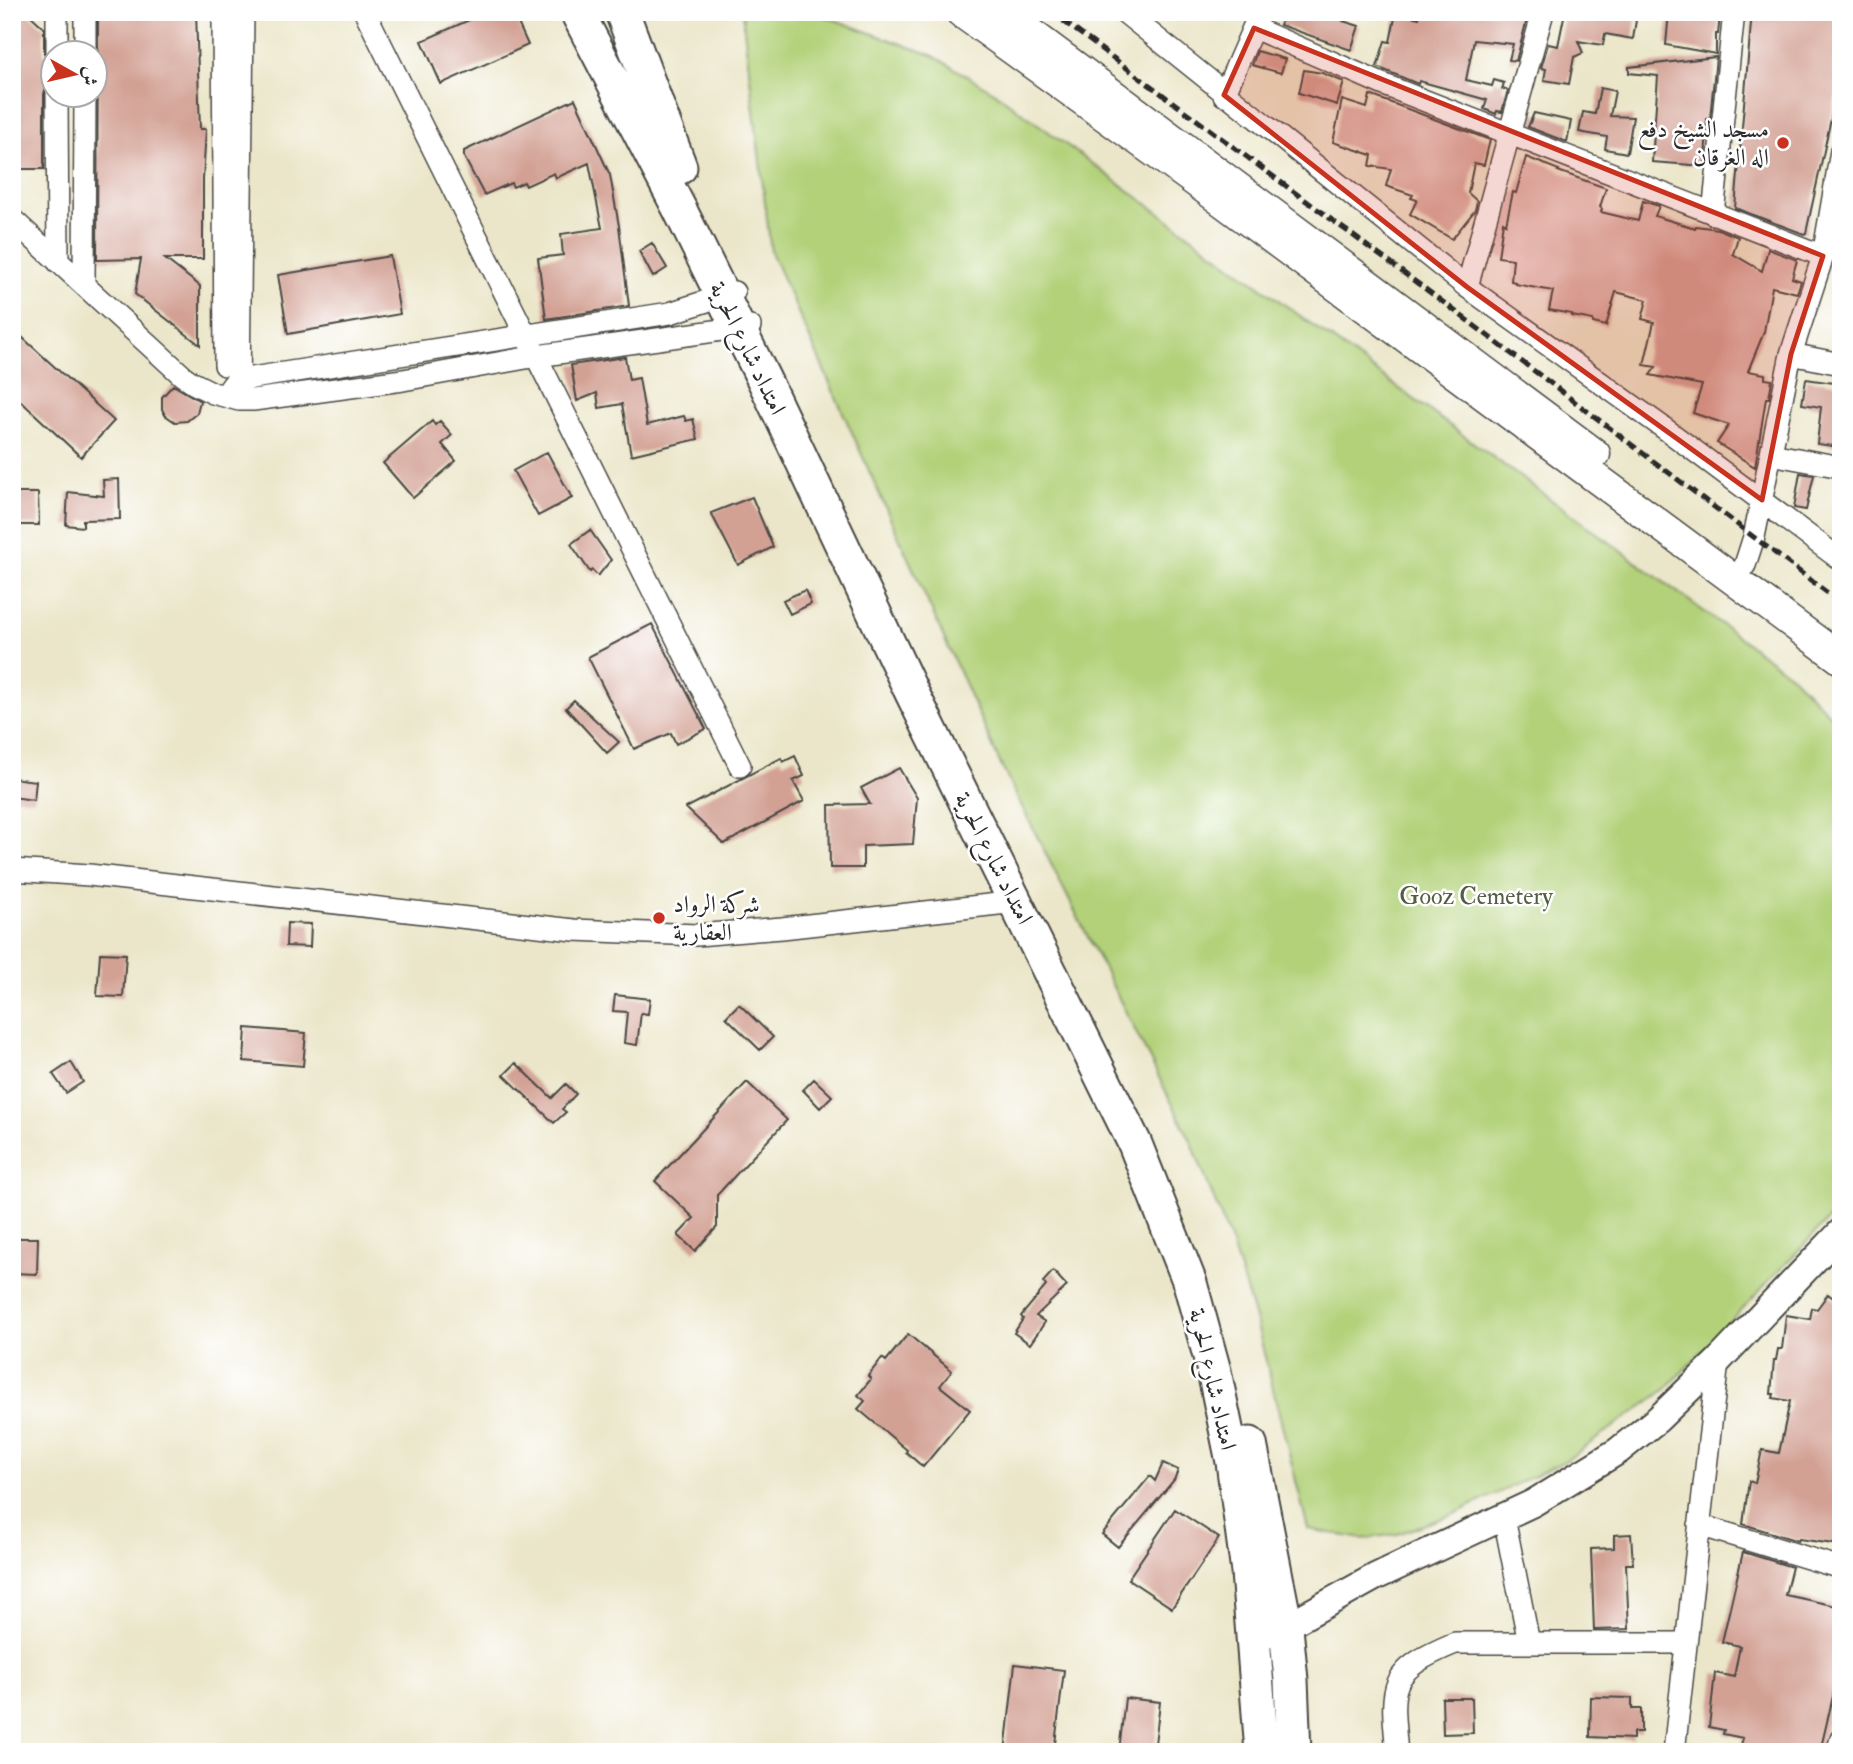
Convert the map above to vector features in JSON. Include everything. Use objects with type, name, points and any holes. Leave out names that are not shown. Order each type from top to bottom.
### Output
[{"type":"main road","name":"امتداد شارع الحرية","points":[[577,12],[729,293]]},
{"type":"main road","points":[[622,12],[651,95],[729,293],[922,686],[1058,951],[1147,1135],[1180,1214],[1227,1352],[1249,1440],[1286,1628],[1294,1752]]},
{"type":"main road","points":[[646,12],[651,95]]},
{"type":"main road","points":[[961,12],[1841,659]]},
{"type":"main road","points":[[1002,12],[1841,635]]},
{"type":"main road","name":"امتداد شارع الحرية","points":[[746,327],[893,655],[1135,1144],[1190,1283],[1214,1371],[1233,1462],[1255,1639],[1262,1752]]},
{"type":"street","points":[[57,12],[57,38]]},
{"type":"street","points":[[85,12],[85,38]]},
{"type":"street","points":[[223,12],[235,392]]},
{"type":"street","points":[[235,392],[243,12]]},
{"type":"street","points":[[365,12],[740,766]]},
{"type":"street","points":[[1124,12],[1224,95],[1467,287],[1841,560]]},
{"type":"street","points":[[1467,287],[1544,12]]},
{"type":"street","points":[[1713,214],[1734,12]]},
{"type":"street","points":[[1224,95],[1257,20],[1339,66],[1823,256]]},
{"type":"street","points":[[57,108],[58,262]]},
{"type":"street","points":[[84,285],[85,108]]},
{"type":"street","points":[[1745,565],[1754,537],[1791,354],[1823,256],[1841,151]]},
{"type":"street","points":[[12,219],[193,383],[213,393],[403,380],[537,356],[746,327]]},
{"type":"street","points":[[235,392],[253,378],[670,313],[729,293]]},
{"type":"street","points":[[1791,354],[1841,364]]},
{"type":"street","points":[[1771,454],[1841,467]]},
{"type":"street","points":[[12,870],[89,875],[574,930],[697,935],[1016,902]]},
{"type":"street","points":[[1255,1639],[1286,1628],[1375,1577],[1533,1503],[1618,1451],[1658,1419],[1718,1361],[1841,1232]]},
{"type":"street","points":[[1674,1752],[1718,1361]]},
{"type":"street","points":[[1504,1517],[1529,1643]]},
{"type":"street","points":[[1699,1525],[1841,1568]]},
{"type":"street","points":[[1396,1752],[1393,1693],[1405,1671],[1423,1657],[1455,1643],[1685,1643]]},
{"type":"street","points":[[1838,1752],[1841,1739]]},
{"type":"highlighted area","points":[[1254,28],[1823,256],[1791,354],[1762,500],[1467,287],[1224,95]]},
{"type":"green space","name":"Gooz Cemetery","points":[[742,12],[813,12],[932,55],[997,94],[1792,676],[1841,726],[1841,1206],[1665,1390],[1567,1460],[1454,1514],[1398,1534],[1362,1539],[1308,1529],[1257,1325],[1232,1245],[1191,1141],[1001,765],[771,252]]},
{"type":"building","points":[[12,12],[27,12],[44,28],[44,38],[38,38],[38,108],[44,108],[44,169],[12,169]]},
{"type":"building","points":[[98,12],[196,12],[200,129],[206,129],[203,259],[165,259],[200,286],[200,345],[135,294],[141,259],[97,260],[98,108],[108,108],[108,38],[98,38]]},
{"type":"building","points":[[487,12],[513,12],[528,45],[441,84],[422,41]]},
{"type":"building","points":[[1284,12],[1344,12],[1343,21],[1359,26],[1351,50],[1280,25]]},
{"type":"building","points":[[1420,12],[1529,12],[1516,61],[1509,60],[1513,44],[1474,40],[1466,80],[1492,86],[1494,80],[1504,83],[1502,89],[1508,90],[1502,112],[1497,111],[1496,114],[1484,109],[1487,100],[1419,81],[1418,84],[1377,67],[1385,41],[1390,42],[1396,13],[1419,18]]},
{"type":"building","points":[[1565,12],[1637,14],[1633,39],[1605,34],[1603,45],[1578,41],[1583,53],[1574,57],[1569,84],[1544,80],[1546,69],[1541,68],[1548,44],[1558,46]]},
{"type":"building","points":[[1669,12],[1717,12],[1716,15],[1720,15],[1716,54],[1666,45]]},
{"type":"building","name":"مسجد الشيخ دفع اله الغرقان","points":[[1752,12],[1808,12],[1841,18],[1841,73],[1804,234],[1735,208]]},
{"type":"building","points":[[1257,51],[1285,59],[1281,73],[1252,65]]},
{"type":"building","points":[[1716,57],[1710,119],[1707,119],[1705,166],[1652,162],[1658,76],[1629,73],[1629,67]]},
{"type":"building","points":[[1304,70],[1322,73],[1344,82],[1337,105],[1299,93]]},
{"type":"building","points":[[1600,88],[1615,91],[1610,116],[1633,117],[1627,153],[1605,149],[1607,137],[1579,132],[1583,112],[1595,114]]},
{"type":"building","points":[[1370,95],[1490,140],[1484,165],[1474,163],[1468,193],[1477,201],[1475,210],[1452,239],[1410,214],[1417,200],[1411,198],[1413,195],[1386,186],[1391,169],[1370,166],[1372,155],[1333,142],[1342,100],[1367,108]]},
{"type":"building","points":[[575,99],[610,175],[629,306],[546,319],[538,258],[563,255],[561,234],[602,228],[589,163],[556,178],[554,173],[526,186],[524,182],[513,187],[511,183],[484,195],[464,157],[464,151]]},
{"type":"building","points":[[1534,113],[1571,121],[1567,142],[1528,127]]},
{"type":"building","points":[[1526,157],[1606,188],[1601,212],[1638,221],[1643,201],[1659,206],[1655,216],[1695,228],[1718,229],[1738,237],[1733,254],[1762,271],[1768,249],[1797,260],[1792,278],[1801,281],[1797,293],[1772,287],[1764,332],[1748,371],[1765,374],[1765,379],[1772,380],[1769,398],[1766,398],[1755,467],[1717,443],[1729,425],[1693,413],[1702,385],[1650,375],[1656,367],[1644,365],[1654,322],[1642,319],[1647,300],[1616,292],[1606,326],[1572,314],[1549,310],[1553,291],[1511,281],[1513,259],[1498,257],[1503,222],[1506,224],[1513,192],[1516,193]]},
{"type":"building","points":[[652,243],[667,268],[653,277],[639,251]]},
{"type":"building","points":[[390,256],[400,314],[288,334],[278,275]]},
{"type":"building","points":[[12,328],[114,421],[81,457],[12,393]]},
{"type":"building","points":[[625,357],[629,380],[639,378],[647,425],[684,416],[686,421],[693,419],[698,439],[631,455],[622,404],[599,408],[597,393],[577,401],[571,365]]},
{"type":"building","points":[[1806,379],[1841,384],[1841,447],[1817,444],[1821,407],[1802,404]]},
{"type":"building","points":[[173,385],[200,401],[197,413],[187,421],[175,422],[165,415],[162,409],[162,397]]},
{"type":"building","points":[[432,421],[435,425],[440,421],[452,435],[442,444],[456,461],[413,498],[383,463]]},
{"type":"building","points":[[547,452],[572,498],[538,516],[513,471]]},
{"type":"building","points":[[1800,473],[1814,475],[1806,510],[1794,508]]},
{"type":"building","points":[[119,479],[120,519],[83,520],[83,527],[66,525],[68,492],[104,496],[103,480]]},
{"type":"building","points":[[12,493],[38,493],[39,525],[12,525]]},
{"type":"building","points":[[752,497],[773,547],[738,565],[711,513]]},
{"type":"building","points":[[590,530],[611,560],[598,576],[592,570],[590,572],[571,544]]},
{"type":"building","points":[[805,590],[811,604],[790,614],[783,600]]},
{"type":"building","points":[[652,624],[706,729],[676,744],[671,733],[634,749],[588,657]]},
{"type":"building","points":[[574,700],[619,742],[607,753],[566,708]]},
{"type":"building","points":[[795,756],[804,776],[793,781],[804,801],[724,844],[686,808],[781,758],[783,762]]},
{"type":"building","points":[[899,768],[917,798],[913,844],[863,846],[863,868],[830,868],[829,805],[870,804],[861,788]]},
{"type":"building","points":[[12,778],[36,781],[34,800],[12,797]]},
{"type":"building","points":[[287,923],[311,924],[310,947],[286,946]]},
{"type":"building","points":[[100,953],[126,954],[123,997],[97,996]]},
{"type":"building","points":[[615,995],[650,999],[648,1014],[641,1013],[637,1045],[624,1043],[627,1012],[613,1011]]},
{"type":"building","points":[[739,1004],[773,1037],[760,1050],[726,1017]]},
{"type":"building","points":[[246,1028],[306,1033],[303,1066],[244,1061]]},
{"type":"building","points":[[71,1062],[83,1082],[66,1093],[53,1074]]},
{"type":"building","points":[[516,1063],[552,1098],[566,1084],[576,1094],[562,1109],[566,1112],[554,1123],[504,1075]]},
{"type":"building","points":[[814,1079],[832,1096],[820,1108],[803,1090]]},
{"type":"building","points":[[747,1082],[787,1120],[717,1195],[717,1227],[695,1251],[678,1235],[694,1218],[655,1181]]},
{"type":"building","points":[[12,1238],[38,1238],[37,1274],[12,1273]]},
{"type":"building","points":[[1053,1271],[1067,1286],[1036,1316],[1045,1322],[1030,1344],[1014,1333],[1023,1319],[1021,1316],[1046,1286],[1043,1282]]},
{"type":"building","points":[[1828,1294],[1841,1304],[1833,1348],[1841,1349],[1841,1545],[1798,1541],[1743,1524],[1749,1481],[1755,1483],[1762,1450],[1779,1453],[1790,1401],[1773,1398],[1774,1394],[1771,1394],[1774,1360],[1778,1349],[1782,1349],[1786,1315],[1810,1319],[1812,1308],[1817,1309]]},
{"type":"building","points":[[908,1334],[952,1371],[940,1386],[970,1410],[923,1467],[858,1409],[865,1401],[858,1395],[871,1379],[868,1376],[882,1358],[886,1361]]},
{"type":"building","points":[[1163,1463],[1178,1470],[1174,1480],[1118,1547],[1102,1534],[1150,1476],[1155,1481]]},
{"type":"building","points":[[1175,1509],[1219,1538],[1172,1608],[1128,1579]]},
{"type":"building","points":[[1631,1534],[1633,1564],[1626,1564],[1629,1629],[1594,1630],[1591,1549],[1614,1548],[1614,1535]]},
{"type":"building","points":[[1743,1552],[1792,1567],[1785,1595],[1841,1607],[1841,1662],[1820,1752],[1782,1752],[1741,1745],[1743,1738],[1723,1734],[1724,1730],[1709,1727],[1715,1673],[1734,1677],[1740,1646],[1722,1642]]},
{"type":"building","points":[[1015,1664],[1064,1670],[1054,1752],[1005,1752]]},
{"type":"building","points":[[1591,1697],[1632,1698],[1632,1709],[1641,1709],[1641,1732],[1633,1732],[1633,1739],[1590,1737]]},
{"type":"building","points":[[1125,1698],[1160,1702],[1154,1752],[1119,1752]]},
{"type":"building","points":[[1442,1698],[1472,1698],[1473,1733],[1443,1734]]},
{"type":"railway","points":[[1051,12],[1451,308],[1841,603]]},
{"type":"place","name":"مسجد الشيخ دفع اله الغرقان","points":[[1783,143]]},
{"type":"place","name":"شركة الرواد العقارية","points":[[659,918]]}]
